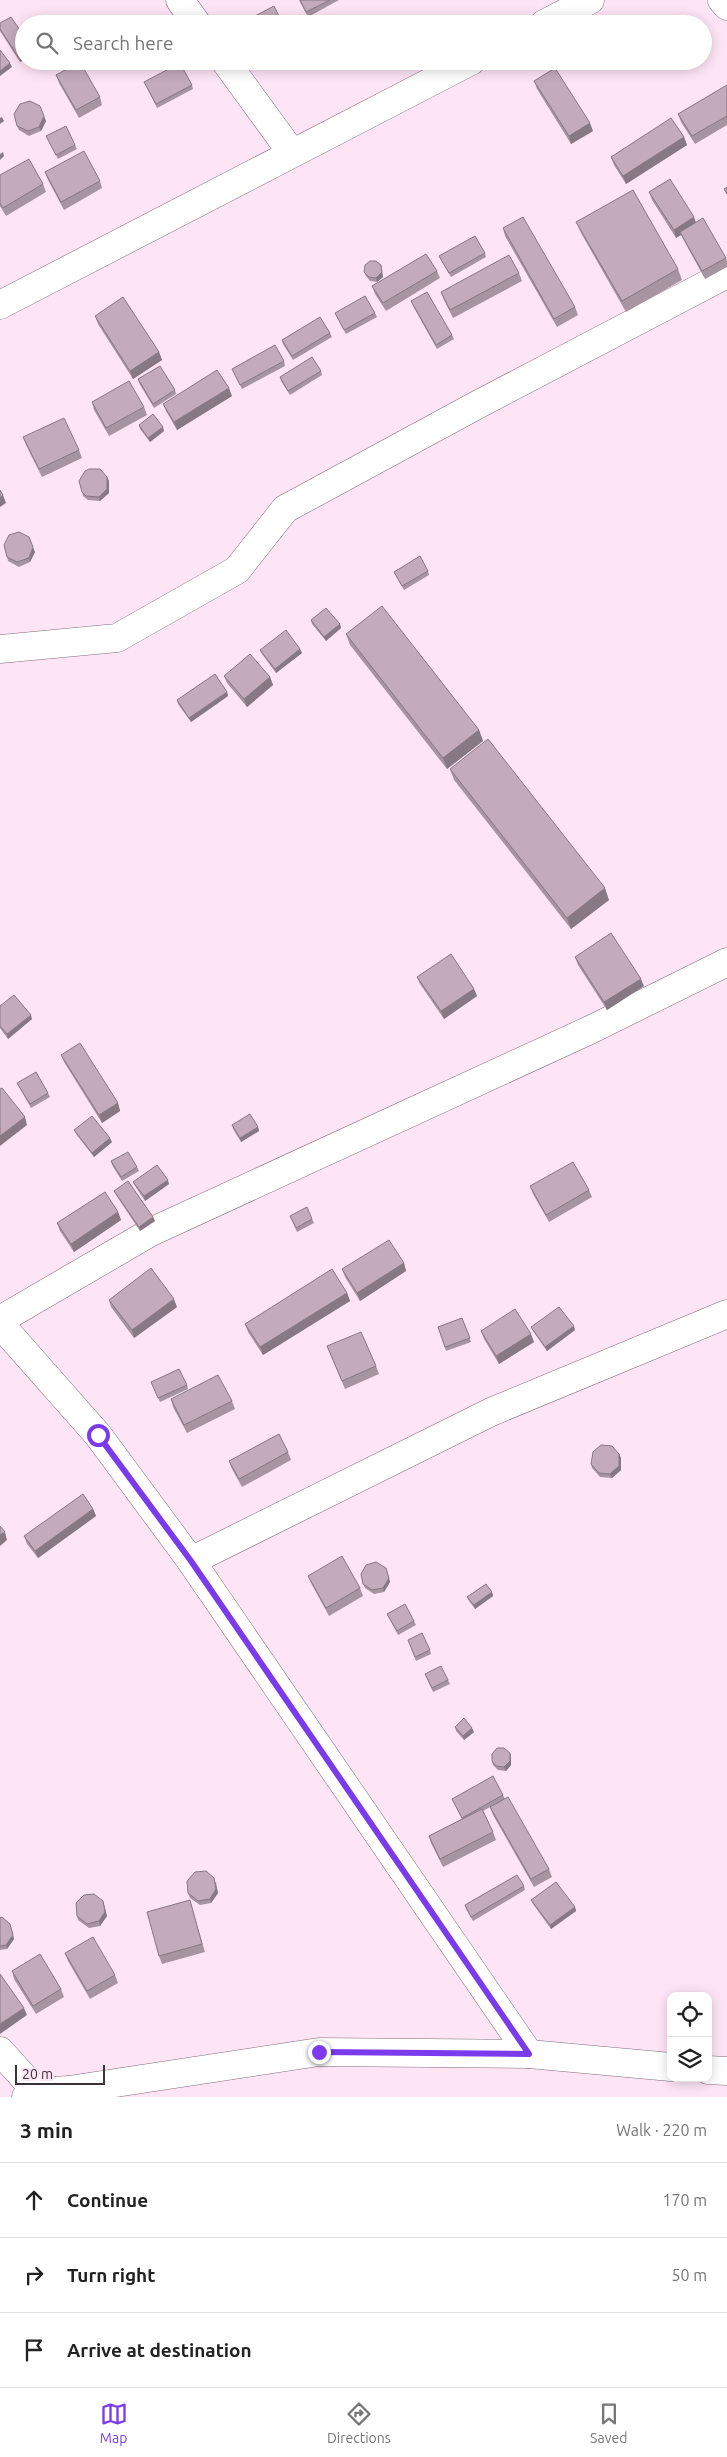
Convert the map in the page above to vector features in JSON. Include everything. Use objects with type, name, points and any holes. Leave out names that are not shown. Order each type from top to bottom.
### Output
[{"type":"street","points":[[180,0],[191,15]]},
{"type":"street","points":[[561,15],[590,0]]},
{"type":"street","points":[[722,0],[727,6]]},
{"type":"street","points":[[232,70],[292,153]]},
{"type":"street","points":[[0,305],[453,70]]},
{"type":"street","points":[[0,648],[117,638],[237,570],[285,509],[477,405],[727,274]]},
{"type":"street","points":[[0,1320],[151,1232],[592,1029],[727,962]]},
{"type":"street","points":[[191,1561],[490,1412],[727,1314]]},
{"type":"street","points":[[0,1324],[98,1435],[191,1561],[529,2054]]},
{"type":"street","points":[[0,2051],[31,2094],[69,2090],[319,2052],[529,2054],[667,2066]]},
{"type":"street","points":[[712,2070],[727,2071]]},
{"type":"building","points":[[300,0],[330,0],[306,12]]},
{"type":"building","points":[[274,6],[278,15],[257,15]]},
{"type":"building","points":[[11,17],[15,23],[15,52],[0,29],[0,23]]},
{"type":"building","points":[[0,50],[10,63],[0,71]]},
{"type":"building","points":[[65,70],[85,70],[100,97],[76,110],[56,75]]},
{"type":"building","points":[[167,70],[184,70],[192,85],[156,104],[144,82]]},
{"type":"building","points":[[552,70],[556,70],[590,123],[569,136],[534,81]]},
{"type":"building","points":[[727,85],[727,116],[692,136],[678,114]]},
{"type":"building","points":[[30,101],[40,106],[44,116],[39,127],[28,131],[17,126],[14,114],[20,104]]},
{"type":"building","points":[[671,118],[684,137],[623,176],[611,157]]},
{"type":"building","points":[[66,126],[75,145],[56,155],[46,136]]},
{"type":"building","points":[[84,151],[100,181],[61,202],[45,172]]},
{"type":"building","points":[[29,159],[43,184],[3,208],[0,203],[0,175]]},
{"type":"building","points":[[670,179],[694,217],[674,230],[649,192]]},
{"type":"building","points":[[633,190],[678,269],[622,301],[576,222]]},
{"type":"building","points":[[523,217],[575,307],[554,319],[503,228]]},
{"type":"building","points":[[703,218],[726,258],[702,271],[680,232]]},
{"type":"building","points":[[475,236],[485,253],[449,273],[439,256]]},
{"type":"building","points":[[426,254],[437,271],[383,303],[372,286]]},
{"type":"building","points":[[509,255],[519,273],[450,310],[441,292]]},
{"type":"building","points":[[370,261],[376,261],[381,265],[382,272],[376,278],[369,277],[364,272],[365,265]]},
{"type":"building","points":[[427,292],[452,335],[436,345],[411,301]]},
{"type":"building","points":[[365,296],[375,313],[344,330],[335,313]]},
{"type":"building","points":[[123,297],[159,352],[130,371],[95,316]]},
{"type":"building","points":[[320,317],[330,333],[292,356],[282,340]]},
{"type":"building","points":[[275,345],[284,361],[240,385],[232,369]]},
{"type":"building","points":[[312,357],[321,371],[288,391],[280,377]]},
{"type":"building","points":[[160,366],[175,390],[153,404],[138,379]]},
{"type":"building","points":[[217,370],[229,388],[174,422],[163,404]]},
{"type":"building","points":[[129,381],[144,407],[106,428],[92,402]]},
{"type":"building","points":[[153,414],[163,427],[148,438],[139,425]]},
{"type":"building","points":[[64,418],[79,450],[39,469],[23,437]]},
{"type":"building","points":[[100,469],[107,477],[107,489],[99,497],[86,496],[82,492],[79,481],[85,471]]},
{"type":"building","points":[[19,532],[29,537],[33,547],[29,558],[17,562],[7,557],[4,545],[9,535]]},
{"type":"building","points":[[420,556],[428,571],[402,586],[394,572]]},
{"type":"building","points":[[382,606],[479,730],[443,758],[346,634]]},
{"type":"building","points":[[326,608],[340,624],[324,637],[311,620]]},
{"type":"building","points":[[286,630],[300,649],[275,669],[260,650]]},
{"type":"building","points":[[250,654],[270,677],[244,699],[224,676]]},
{"type":"building","points":[[215,674],[227,692],[189,718],[177,700]]},
{"type":"building","points":[[488,739],[605,888],[567,918],[450,769]]},
{"type":"building","points":[[611,933],[641,979],[604,1002],[575,957]]},
{"type":"building","points":[[451,954],[474,989],[441,1011],[417,977]]},
{"type":"building","points":[[14,995],[31,1015],[7,1034],[0,1026],[0,1006]]},
{"type":"building","points":[[80,1043],[118,1103],[99,1115],[61,1055]]},
{"type":"building","points":[[36,1072],[48,1093],[30,1104],[17,1083]]},
{"type":"building","points":[[2,1088],[25,1117],[0,1136],[0,1089]]},
{"type":"building","points":[[250,1114],[258,1127],[240,1138],[232,1125]]},
{"type":"building","points":[[92,1116],[110,1138],[92,1153],[74,1130]]},
{"type":"building","points":[[128,1152],[137,1167],[121,1177],[111,1161]]},
{"type":"building","points":[[573,1162],[589,1190],[546,1215],[530,1186]]},
{"type":"building","points":[[157,1165],[168,1180],[144,1196],[133,1182]]},
{"type":"building","points":[[128,1181],[153,1217],[139,1227],[114,1191]]},
{"type":"building","points":[[105,1192],[118,1212],[71,1244],[57,1223]]},
{"type":"building","points":[[307,1207],[312,1219],[296,1228],[290,1216]]},
{"type":"building","points":[[389,1240],[404,1263],[357,1293],[342,1269]]},
{"type":"building","points":[[151,1268],[174,1299],[132,1330],[109,1300]]},
{"type":"building","points":[[332,1269],[347,1293],[260,1347],[245,1324]]},
{"type":"building","points":[[559,1307],[574,1326],[545,1347],[531,1327]]},
{"type":"building","points":[[515,1309],[531,1334],[496,1356],[481,1331]]},
{"type":"building","points":[[462,1318],[470,1338],[445,1347],[438,1327]]},
{"type":"building","points":[[361,1332],[376,1366],[342,1381],[327,1346]]},
{"type":"building","points":[[179,1369],[187,1385],[158,1398],[151,1382]]},
{"type":"building","points":[[218,1375],[232,1401],[184,1425],[171,1399]]},
{"type":"building","points":[[279,1434],[288,1452],[239,1479],[229,1461]]},
{"type":"building","points":[[601,1445],[612,1446],[619,1454],[619,1466],[610,1474],[599,1473],[591,1464],[593,1452]]},
{"type":"building","points":[[83,1494],[93,1509],[35,1551],[24,1536]]},
{"type":"building","points":[[0,1526],[5,1532],[0,1535]]},
{"type":"building","points":[[342,1556],[360,1588],[326,1608],[308,1576]]},
{"type":"building","points":[[376,1562],[386,1568],[389,1578],[383,1588],[372,1590],[363,1584],[361,1574],[366,1565]]},
{"type":"building","points":[[486,1584],[492,1592],[474,1605],[467,1597]]},
{"type":"building","points":[[405,1604],[414,1621],[397,1631],[387,1614]]},
{"type":"building","points":[[422,1633],[430,1650],[415,1657],[408,1640]]},
{"type":"building","points":[[441,1666],[448,1680],[432,1688],[425,1674]]},
{"type":"building","points":[[464,1718],[472,1728],[463,1736],[455,1727]]},
{"type":"building","points":[[497,1748],[504,1748],[510,1753],[510,1761],[504,1767],[496,1766],[492,1761],[492,1754]]},
{"type":"building","points":[[493,1776],[503,1795],[462,1818],[452,1799]]},
{"type":"building","points":[[508,1797],[549,1869],[531,1879],[490,1807]]},
{"type":"building","points":[[482,1809],[493,1832],[440,1859],[429,1836]]},
{"type":"building","points":[[206,1871],[214,1878],[216,1889],[210,1899],[198,1901],[188,1893],[187,1881],[195,1872]]},
{"type":"building","points":[[517,1875],[524,1886],[471,1917],[465,1905]]},
{"type":"building","points":[[556,1882],[575,1907],[550,1925],[531,1900]]},
{"type":"building","points":[[94,1894],[103,1901],[105,1912],[99,1921],[87,1924],[77,1916],[76,1903],[84,1895]]},
{"type":"building","points":[[190,1900],[202,1944],[159,1956],[147,1912]]},
{"type":"building","points":[[2,1917],[10,1924],[13,1935],[6,1945],[0,1946],[0,1918]]},
{"type":"building","points":[[93,1937],[115,1975],[87,1991],[65,1953]]},
{"type":"building","points":[[40,1954],[61,1989],[33,2006],[12,1971]]},
{"type":"building","points":[[0,1974],[24,2008],[0,2024]]},
{"type":"route","points":[[98,1435],[191,1561],[529,2054],[319,2052]]}]
